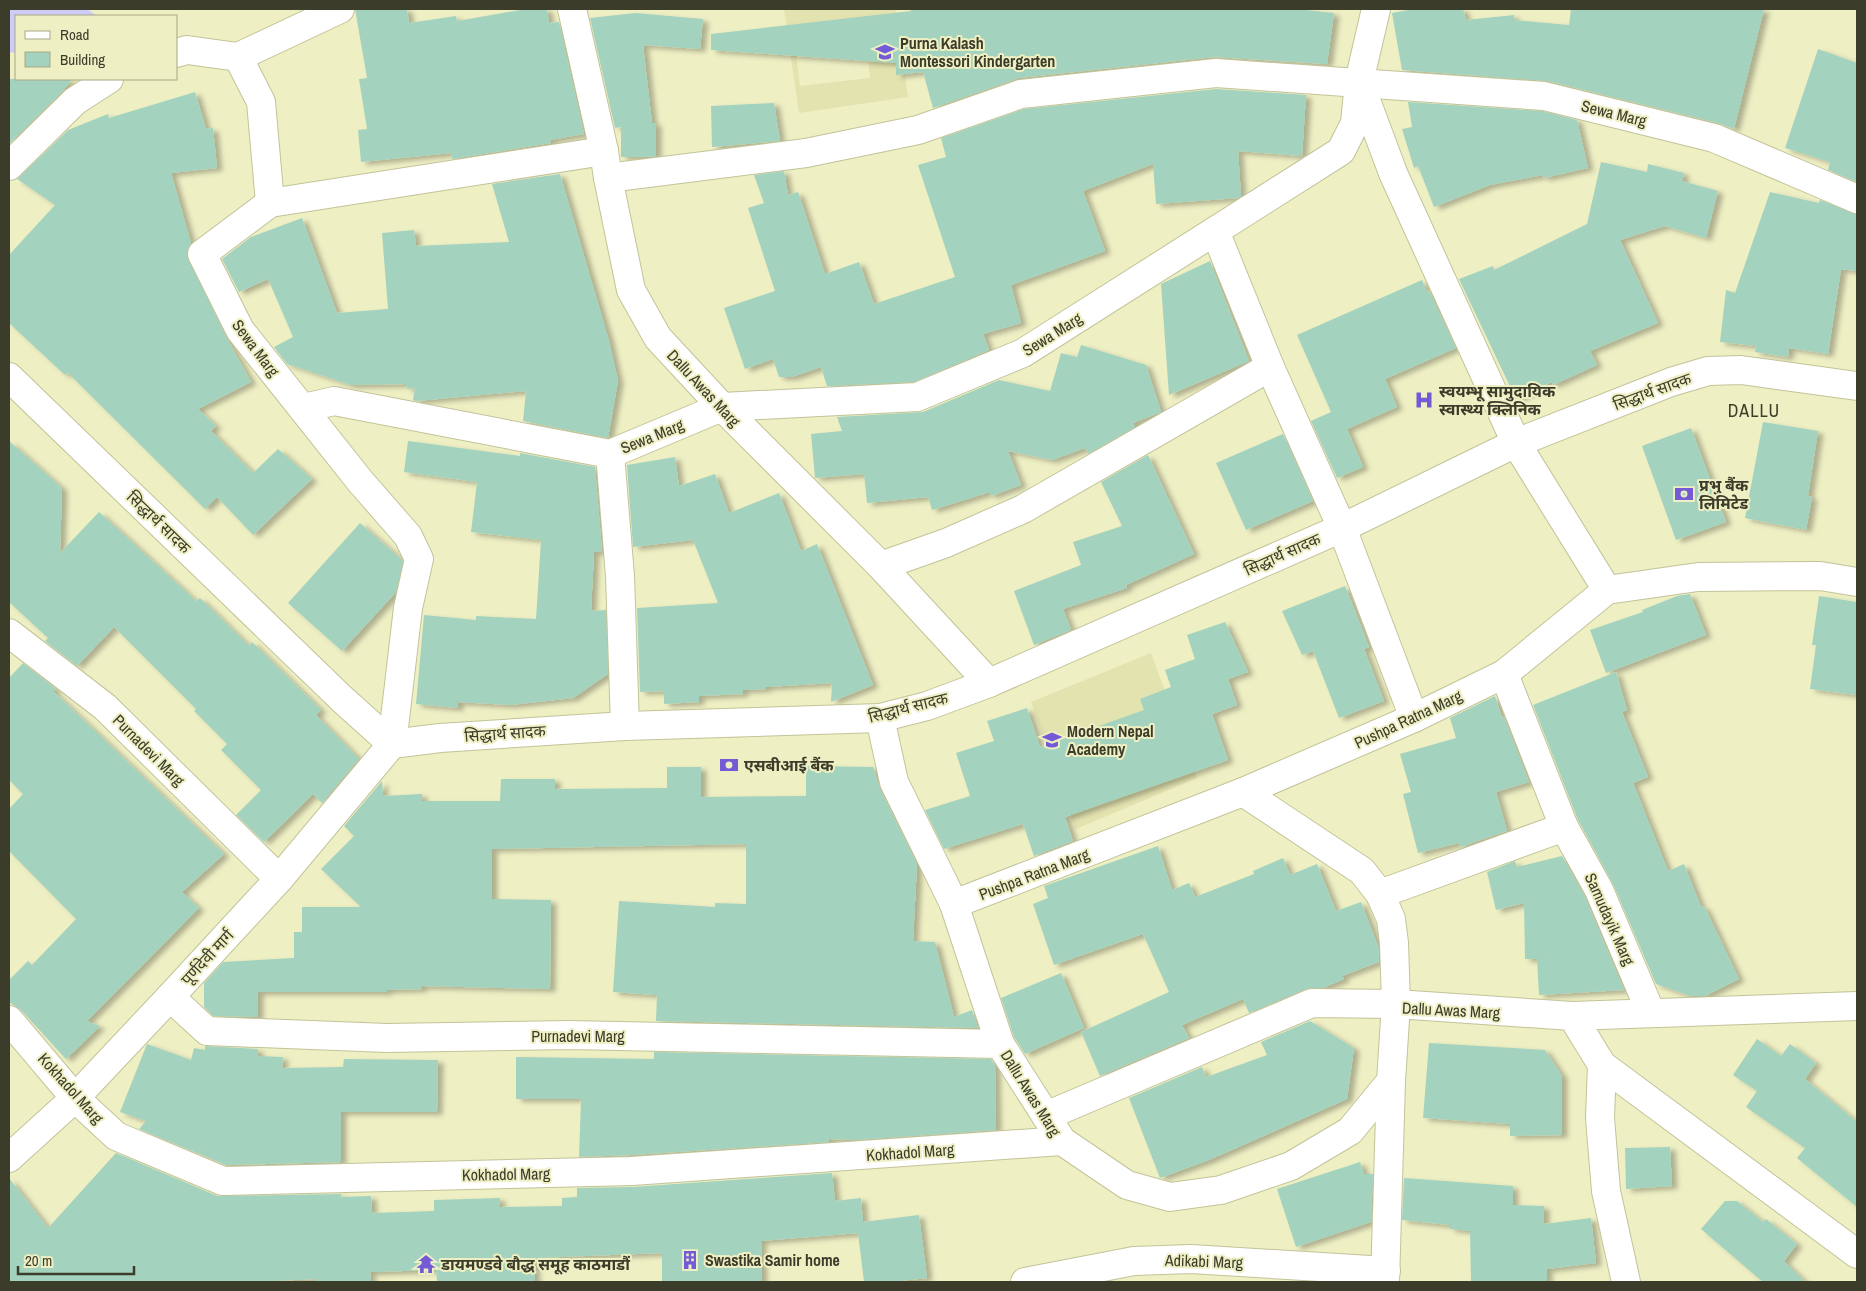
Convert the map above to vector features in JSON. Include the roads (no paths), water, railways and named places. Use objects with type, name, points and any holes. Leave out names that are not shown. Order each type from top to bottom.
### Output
[{"type":"street","points":[[178,52],[187,50],[238,57],[340,9]]},
{"type":"street","name":"Dallu Awas Marg","points":[[572,9],[604,151],[631,290],[658,338],[722,407],[881,566],[990,684]]},
{"type":"street","name":"Sewa Marg","points":[[270,204],[202,254],[240,330],[304,408],[334,401],[610,454],[722,407],[917,397],[1023,353],[1341,151],[1355,123],[1359,82],[1376,9]]},
{"type":"street","points":[[238,57],[262,102],[270,204],[604,151]]},
{"type":"street","points":[[608,178],[806,154],[918,130],[1022,94],[1216,73],[1359,82],[1393,173],[1516,443],[1607,590],[1698,578],[1820,576],[1857,582]]},
{"type":"street","points":[[9,166],[75,101],[107,80]]},
{"type":"street","name":"Sewa Marg","points":[[1359,82],[1544,96],[1714,138],[1857,199]]},
{"type":"street","points":[[1215,230],[1270,366],[1342,528],[1414,718]]},
{"type":"street","points":[[881,566],[946,542],[1023,509],[1270,366]]},
{"type":"street","name":"सिद्धार्थ सादक","points":[[9,377],[342,699],[392,744],[450,737],[626,726],[880,718],[927,706],[990,684],[1342,528],[1516,443],[1671,382],[1708,371],[1741,370],[1857,386]]},
{"type":"street","points":[[304,408],[360,482],[408,536],[419,558],[408,608],[392,744]]},
{"type":"street","points":[[610,454],[620,576],[626,726]]},
{"type":"street","name":"Pushpa Ratna Marg","points":[[954,904],[1243,792],[1414,718],[1504,674],[1607,590]]},
{"type":"street","name":"Purnadevi Marg","points":[[9,633],[104,706],[279,879]]},
{"type":"street","name":"Samudayik Marg","points":[[1504,674],[1564,827],[1599,890],[1652,1013]]},
{"type":"street","name":"Dallu Awas Marg","points":[[880,718],[894,782],[954,904],[1000,1044],[1062,1141],[1127,1185],[1170,1197],[1222,1190],[1291,1166],[1350,1131],[1391,1081],[1396,1004],[1572,1016],[1857,1006]]},
{"type":"street","name":"पूर्णदेवी मार्ग","points":[[9,1158],[75,1098],[170,997],[279,879],[392,744]]},
{"type":"street","points":[[1046,1116],[1312,1003],[1396,1004],[1394,942],[1390,919],[1380,894],[1362,871],[1243,792]]},
{"type":"street","points":[[1380,894],[1564,827]]},
{"type":"street","name":"Purnadevi Marg","points":[[170,997],[207,1031],[387,1038],[569,1035],[1000,1044]]},
{"type":"street","points":[[1572,1016],[1602,1065],[1857,1254]]},
{"type":"street","name":"Kokhadol Marg","points":[[9,1020],[75,1098],[116,1136],[224,1180],[632,1171],[1062,1141]]},
{"type":"street","points":[[1602,1065],[1600,1118],[1606,1191],[1626,1282]]},
{"type":"street","name":"Adikabi Marg","points":[[1025,1282],[1133,1272],[1191,1259],[1385,1277],[1391,1081]]},
{"type":"place","name":"Purna Kalash Montessori Kindergarten","points":[[885,52]]},
{"type":"place","name":"स्वयम्भू सामुदायिक स्वास्थ्य क्लिनिक","points":[[1424,400]]},
{"type":"place","name":"प्रभु बैंक लिमिटेड","points":[[1684,494]]},
{"type":"place","name":"Modern Nepal Academy","points":[[1052,740]]},
{"type":"place","name":"एसबीआई बैंक","points":[[729,765]]},
{"type":"place","name":"Swastika Samir home","points":[[690,1260]]},
{"type":"place","name":"डायमण्डवे बौद्ध समूह काठमाडौं","points":[[426,1264]]},
{"type":"district","name":"DALLU","points":[[1754,411]]}]
